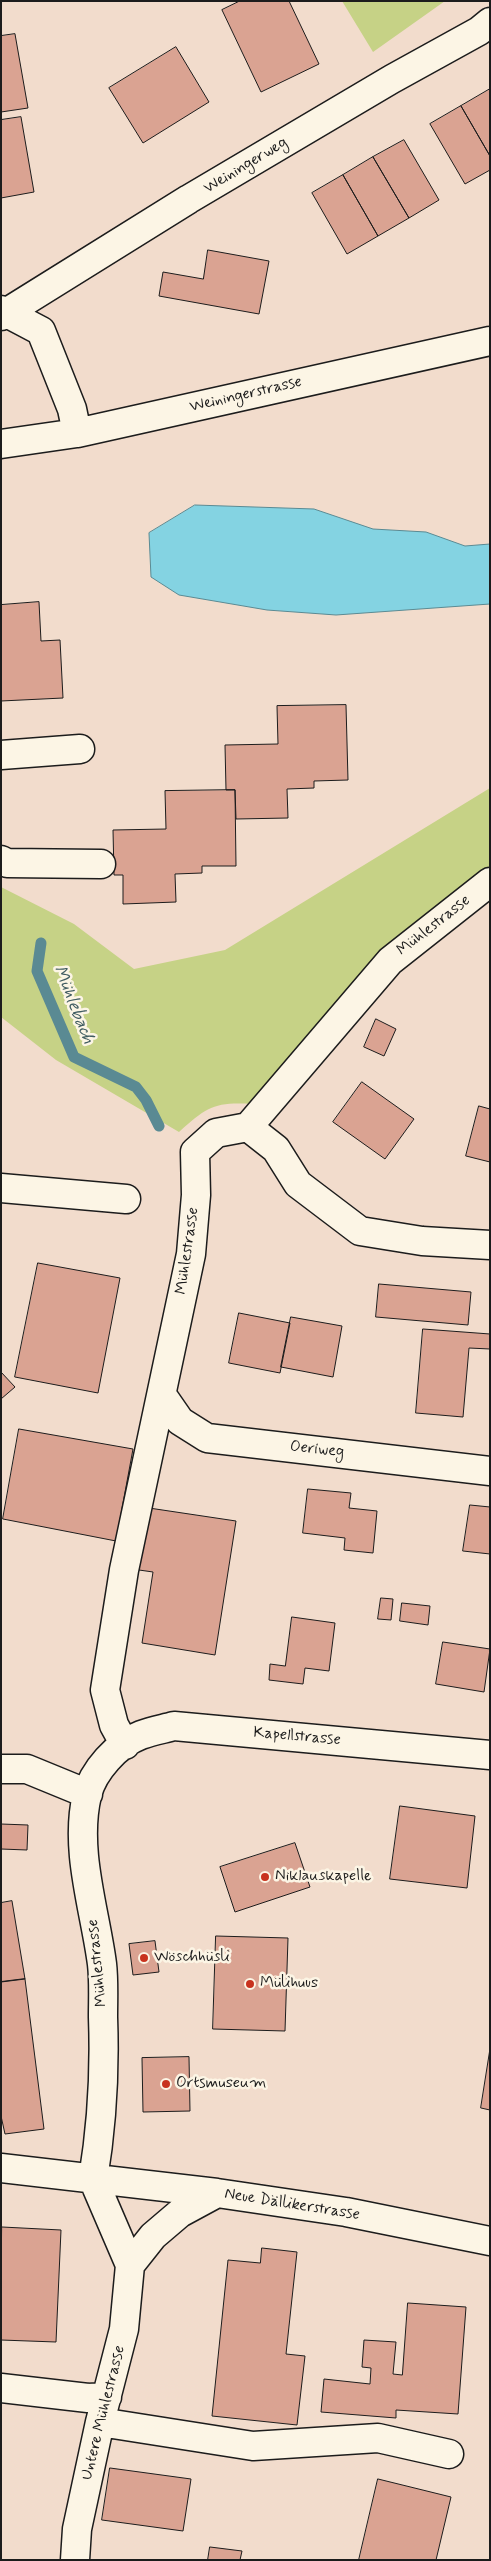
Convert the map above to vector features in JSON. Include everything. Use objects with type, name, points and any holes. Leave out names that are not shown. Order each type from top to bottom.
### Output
[{"type":"street","name":"Weiningerweg","points":[[2,314],[189,199],[392,79],[479,31],[490,22]]},
{"type":"street","name":"Weiningerweg","points":[[2,314],[41,331],[72,409],[77,433]]},
{"type":"street","name":"Weiningerstrasse","points":[[1,444],[77,433],[490,341]]},
{"type":"street","points":[[1,755],[80,749]]},
{"type":"street","points":[[1,860],[7,863],[101,864]]},
{"type":"street","name":"Mühlestrasse","points":[[93,2179],[101,2129],[104,2050],[102,1966],[86,1862],[84,1828],[88,1794],[96,1775],[118,1750],[105,1690],[124,1570],[191,1254],[196,1195],[195,1152],[216,1134],[248,1127],[390,961],[490,882]]},
{"type":"street","points":[[248,1127],[276,1149],[298,1184],[360,1231],[422,1241],[490,1245]]},
{"type":"street","points":[[1,1188],[126,1200]]},
{"type":"street","name":"Oeriweg","points":[[162,1395],[180,1421],[207,1438],[490,1471]]},
{"type":"street","name":"Kapellstrasse","points":[[118,1750],[139,1735],[174,1726],[490,1755]]},
{"type":"street","points":[[1,1769],[27,1769],[88,1794]]},
{"type":"street","name":"Neue Dällikerstrasse","points":[[1,2168],[217,2193],[346,2212],[490,2241]]},
{"type":"street","name":"Untere Mühlestrasse","points":[[75,2560],[77,2529],[124,2329],[130,2265],[93,2179]]},
{"type":"street","points":[[130,2265],[153,2236],[180,2213],[217,2193]]},
{"type":"street","points":[[1,2388],[88,2398],[104,2409],[253,2446],[378,2438],[449,2454]]},
{"type":"green space","points":[[342,1],[445,1],[373,52]]},
{"type":"green space","points":[[490,788],[490,868],[388,950],[252,1104],[228,1104],[212,1108],[197,1117],[179,1132],[56,1060],[1,1017],[1,887],[74,924],[134,969],[225,950]]},
{"type":"water","points":[[195,505],[314,509],[373,529],[426,532],[465,546],[490,544],[490,604],[336,615],[267,610],[179,595],[151,577],[149,533]]},
{"type":"building","points":[[240,1],[289,1],[319,64],[261,92],[222,10]]},
{"type":"building","points":[[15,34],[28,108],[1,112],[1,36]]},
{"type":"building","points":[[176,47],[209,102],[143,143],[109,88]]},
{"type":"building","points":[[490,89],[490,156],[461,106]]},
{"type":"building","points":[[461,106],[490,156],[490,170],[465,184],[430,124]]},
{"type":"building","points":[[21,117],[34,192],[1,198],[1,120]]},
{"type":"building","points":[[404,140],[439,200],[409,218],[373,157]]},
{"type":"building","points":[[373,157],[409,218],[378,236],[343,175]]},
{"type":"building","points":[[343,175],[378,236],[347,254],[312,193]]},
{"type":"building","points":[[208,250],[269,261],[259,314],[159,296],[163,272],[203,279]]},
{"type":"building","points":[[39,602],[41,641],[60,640],[63,698],[1,701],[1,605]]},
{"type":"building","points":[[346,705],[348,780],[314,781],[314,788],[287,789],[288,818],[236,819],[235,790],[226,790],[225,745],[278,744],[277,706]]},
{"type":"building","points":[[235,790],[236,866],[202,866],[202,873],[175,874],[176,902],[123,904],[123,875],[114,875],[113,830],[166,829],[165,791]]},
{"type":"building","points":[[376,1019],[396,1029],[384,1056],[364,1047]]},
{"type":"building","points":[[362,1082],[414,1119],[385,1159],[333,1122]]},
{"type":"building","points":[[479,1106],[490,1109],[490,1162],[466,1156]]},
{"type":"building","points":[[38,1263],[120,1278],[98,1393],[15,1377]]},
{"type":"building","points":[[379,1284],[471,1292],[468,1325],[376,1317]]},
{"type":"building","points":[[239,1313],[290,1323],[280,1373],[229,1363]]},
{"type":"building","points":[[291,1317],[342,1326],[333,1377],[281,1367]]},
{"type":"building","points":[[423,1329],[490,1334],[490,1349],[469,1348],[463,1417],[416,1413]]},
{"type":"building","points":[[1,1372],[15,1387],[1,1399]]},
{"type":"building","points":[[19,1429],[133,1449],[116,1541],[3,1519]]},
{"type":"building","points":[[308,1489],[351,1493],[349,1508],[377,1511],[373,1553],[344,1550],[345,1538],[303,1533]]},
{"type":"building","points":[[470,1505],[490,1507],[490,1554],[463,1551]]},
{"type":"building","points":[[149,1508],[236,1521],[215,1655],[142,1643],[153,1572],[139,1570]]},
{"type":"building","points":[[381,1598],[393,1599],[391,1620],[378,1619]]},
{"type":"building","points":[[402,1603],[430,1606],[428,1625],[400,1621]]},
{"type":"building","points":[[292,1617],[335,1623],[329,1671],[305,1668],[303,1684],[269,1680],[270,1664],[285,1666]]},
{"type":"building","points":[[443,1642],[490,1649],[484,1692],[436,1684]]},
{"type":"building","points":[[400,1806],[475,1816],[467,1888],[390,1879]]},
{"type":"building","points":[[1,1824],[28,1825],[27,1850],[1,1849]]},
{"type":"building","name":"Niklauskapelle","points":[[295,1843],[310,1887],[235,1912],[220,1867]]},
{"type":"building","points":[[12,1901],[25,1979],[1,1982],[1,1903]]},
{"type":"building","name":"Mülihuus","points":[[216,1936],[288,1938],[285,2031],[213,2029]]},
{"type":"building","name":"Wöschhüsli","points":[[155,1941],[159,1972],[133,1975],[129,1944]]},
{"type":"building","points":[[25,1979],[44,2129],[5,2134],[1,2116],[1,1982]]},
{"type":"building","points":[[490,2049],[490,2110],[481,2108]]},
{"type":"building","name":"Ortsmuseum","points":[[189,2057],[190,2111],[143,2112],[142,2058]]},
{"type":"building","points":[[2,2227],[61,2230],[56,2342],[1,2340]]},
{"type":"building","points":[[262,2248],[297,2252],[286,2354],[305,2356],[297,2425],[212,2416],[228,2260],[260,2263]]},
{"type":"building","points":[[408,2303],[466,2307],[458,2414],[396,2410],[396,2418],[321,2412],[324,2379],[370,2384],[371,2368],[362,2367],[364,2340],[396,2342],[393,2374],[402,2375]]},
{"type":"building","points":[[110,2468],[191,2479],[183,2531],[102,2520]]},
{"type":"building","points":[[378,2479],[451,2497],[436,2560],[359,2560]]},
{"type":"building","points":[[210,2547],[242,2551],[240,2560],[208,2560]]},
{"type":"waterway","name":"Mühlebach","points":[[41,943],[37,971],[74,1057],[136,1087],[146,1100],[159,1126]]},
{"type":"place","name":"Niklauskapelle","points":[[265,1877]]},
{"type":"place","name":"Wöschhüsli","points":[[144,1958]]},
{"type":"place","name":"Mülihuus","points":[[250,1984]]},
{"type":"place","name":"Ortsmuseum","points":[[166,2084]]}]
